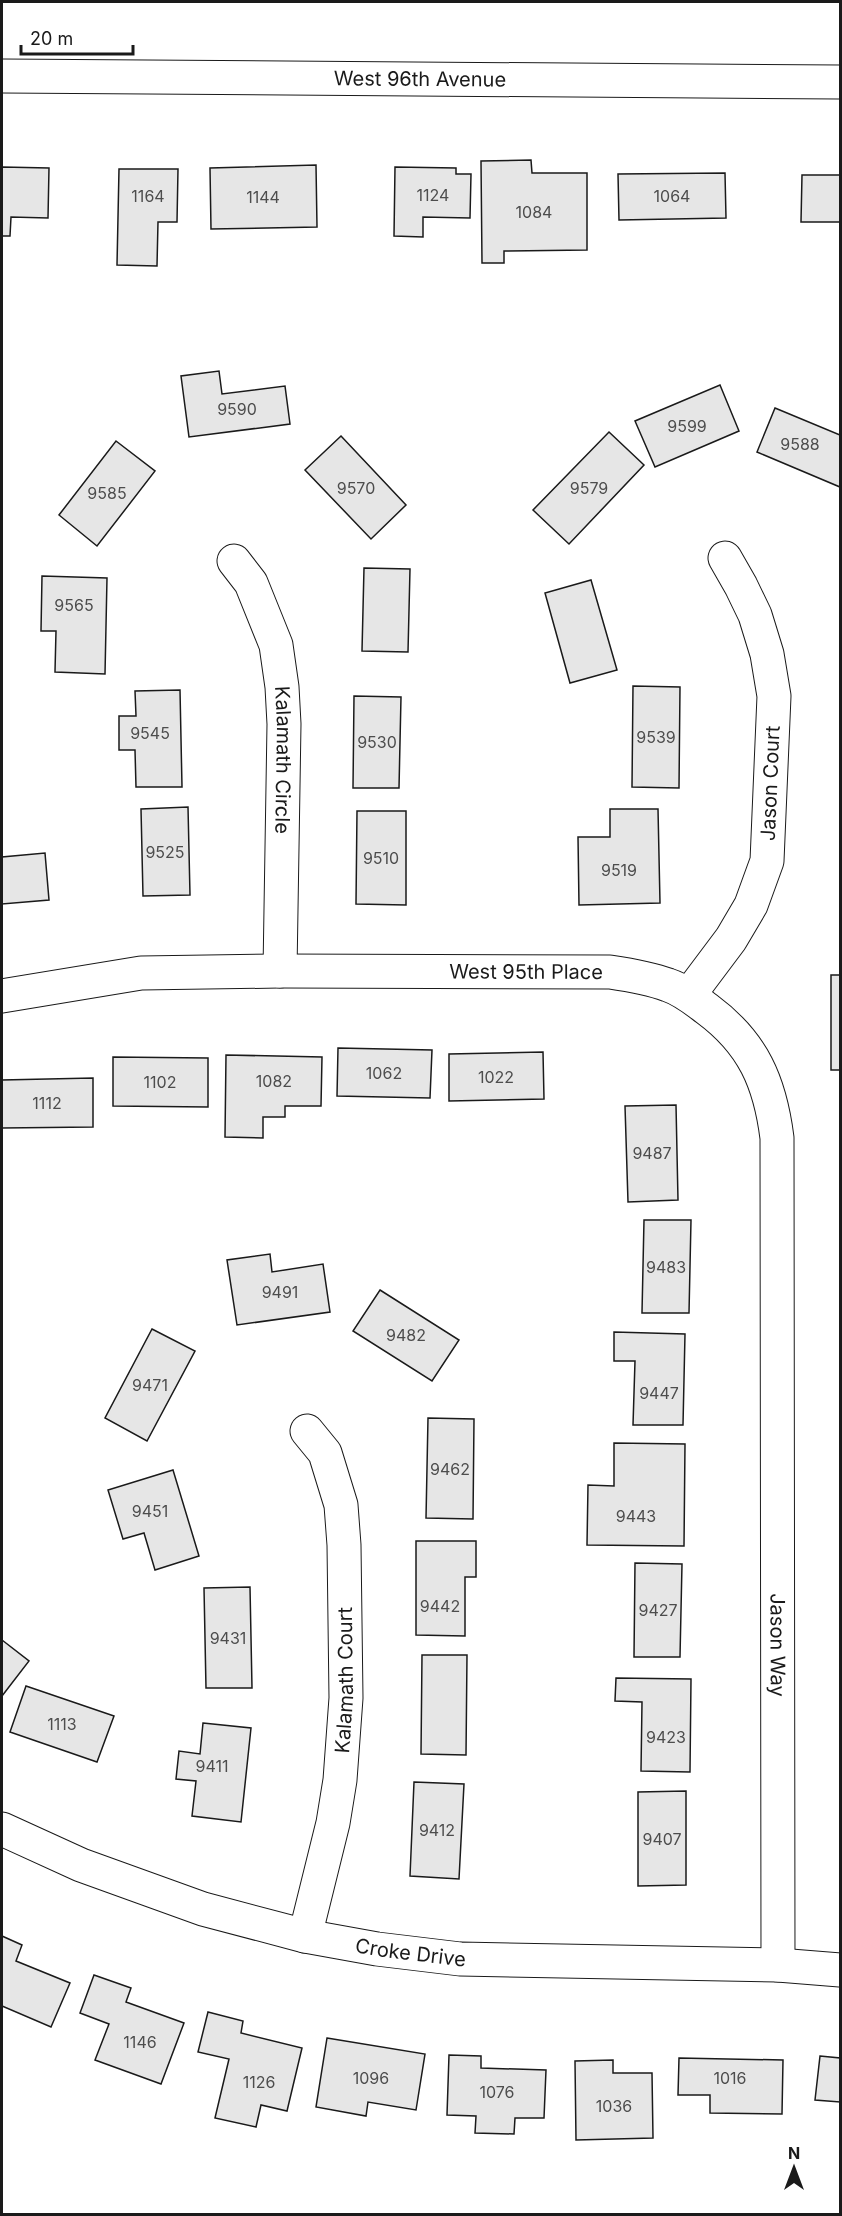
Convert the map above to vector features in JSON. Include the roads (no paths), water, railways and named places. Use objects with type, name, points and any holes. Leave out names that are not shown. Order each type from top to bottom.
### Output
[{"type":"street","name":"West 96th Avenue","points":[[2,76],[840,82]]},
{"type":"street","name":"Jason Court","points":[[689,995],[731,939],[751,905],[767,861],[774,696],[767,654],[755,615],[725,558]]},
{"type":"street","name":"Kalamath Circle","points":[[234,561],[251,583],[276,645],[282,687],[284,724],[280,971]]},
{"type":"street","name":"West 95th Place","points":[[2,996],[141,973],[610,972],[640,976],[669,985],[689,995],[725,1022],[745,1045],[755,1060],[773,1106],[777,1138],[777,1323]]},
{"type":"street","name":"Jason Way","points":[[777,1323],[778,1965]]},
{"type":"street","name":"Kalamath Court","points":[[305,1936],[333,1823],[340,1780],[346,1698],[344,1545],[341,1505],[325,1454],[307,1431]]},
{"type":"street","name":"Croke Drive","points":[[2,1829],[81,1865],[203,1909],[305,1936],[376,1949],[460,1959],[778,1965],[840,1971]]}]
